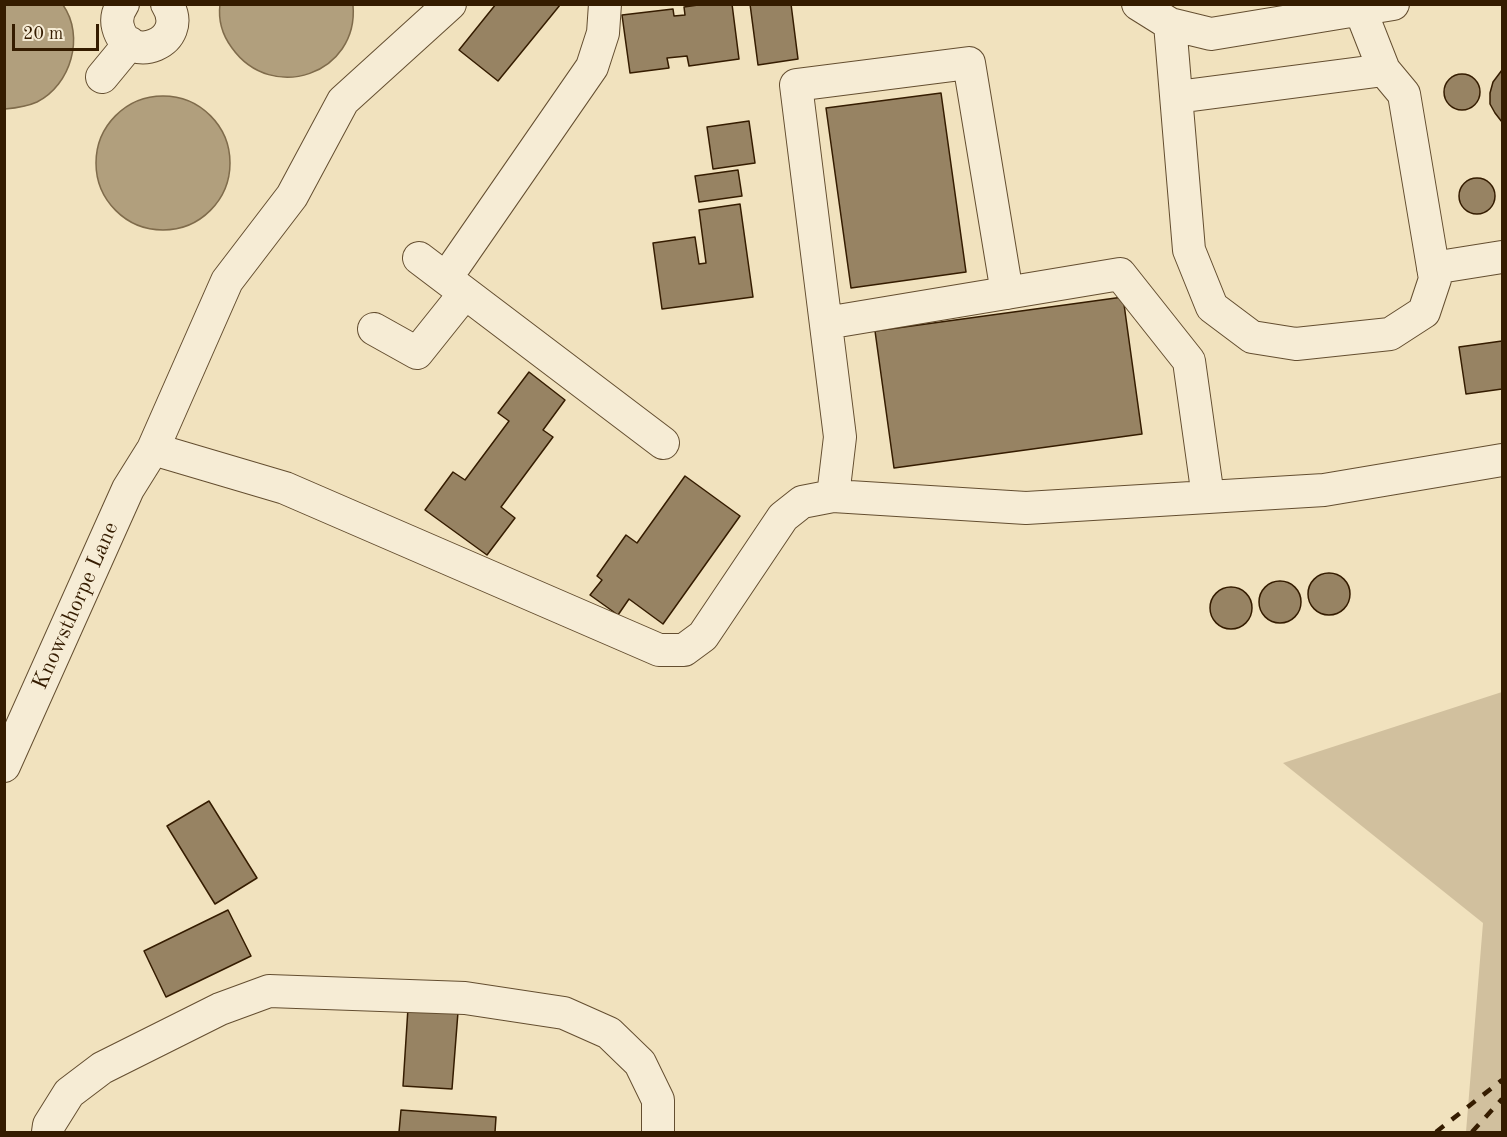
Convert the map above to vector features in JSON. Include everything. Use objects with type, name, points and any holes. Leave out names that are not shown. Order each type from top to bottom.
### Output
[{"type":"street","points":[[122,5],[117,20],[119,30],[130,43],[145,48],[156,46],[170,31],[173,21],[167,4]]},
{"type":"street","points":[[375,329],[417,353],[592,67],[603,33],[605,4]]},
{"type":"street","points":[[1138,4],[1170,24],[1211,34],[1358,7],[1393,4]]},
{"type":"street","points":[[1170,24],[1190,250],[1212,307],[1252,336],[1296,344],[1390,334],[1424,312],[1435,279],[1404,94],[1384,70],[1358,7]]},
{"type":"street","name":"Knowsthorpe Lane","points":[[4,766],[128,489],[153,449],[227,281],[292,196],[343,101],[440,8]]},
{"type":"street","points":[[102,77],[130,43]]},
{"type":"street","points":[[833,496],[840,437],[796,84],[969,63],[1007,293]]},
{"type":"street","points":[[1177,98],[1384,70]]},
{"type":"street","points":[[1433,268],[1503,257]]},
{"type":"street","points":[[419,258],[663,443]]},
{"type":"street","points":[[826,323],[1120,274],[1189,361],[1208,497]]},
{"type":"street","points":[[153,449],[285,488],[658,650],[684,650],[703,636],[783,518],[801,502],[833,496],[1026,508],[1324,490],[1503,460]]},
{"type":"street","points":[[48,1132],[49,1125],[69,1093],[102,1068],[220,1009],[269,991],[465,998],[564,1013],[609,1033],[640,1063],[658,1100],[658,1132]]},
{"type":"shaded area","points":[[5,4],[63,5],[70,17],[73,45],[66,72],[49,94],[29,105],[5,109]]},
{"type":"shaded area","points":[[220,4],[353,5],[351,29],[342,49],[328,64],[310,73],[289,77],[269,75],[249,65],[232,48],[222,28]]},
{"type":"shaded area","points":[[163,96],[189,101],[211,115],[225,137],[230,163],[225,189],[211,211],[189,225],[163,230],[137,225],[115,211],[101,189],[96,163],[101,137],[115,115],[137,101]]},
{"type":"shaded area","points":[[1502,692],[1502,1132],[1466,1132],[1483,923],[1283,763]]},
{"type":"building","points":[[496,4],[560,5],[498,81],[459,50]]},
{"type":"building","points":[[732,4],[739,59],[689,66],[687,56],[667,58],[669,68],[630,73],[622,15],[673,9],[674,16],[685,15],[684,7]]},
{"type":"building","points":[[750,4],[791,4],[798,59],[758,65]]},
{"type":"building","points":[[1502,70],[1502,122],[1490,104],[1490,93],[1493,82]]},
{"type":"building","points":[[1462,74],[1474,80],[1480,92],[1474,104],[1462,110],[1450,104],[1444,92],[1450,80]]},
{"type":"building","points":[[941,93],[966,272],[851,288],[826,108]]},
{"type":"building","points":[[749,121],[755,163],[713,169],[707,127]]},
{"type":"building","points":[[738,170],[742,196],[699,202],[695,176]]},
{"type":"building","points":[[1477,178],[1489,184],[1495,196],[1489,208],[1477,214],[1465,208],[1459,196],[1465,184]]},
{"type":"building","points":[[740,204],[753,297],[662,309],[653,243],[695,237],[699,264],[706,263],[699,210]]},
{"type":"building","points":[[1123,297],[1142,434],[894,468],[875,331]]},
{"type":"building","points":[[1502,341],[1502,389],[1466,394],[1459,347]]},
{"type":"building","points":[[529,372],[565,400],[543,430],[553,437],[501,507],[515,518],[487,555],[425,510],[453,472],[465,480],[509,421],[498,413]]},
{"type":"building","points":[[685,476],[740,516],[663,624],[629,599],[618,615],[590,595],[602,580],[597,576],[626,535],[637,543]]},
{"type":"building","points":[[1329,573],[1337,574],[1344,579],[1349,586],[1349,602],[1344,609],[1337,614],[1329,615],[1321,614],[1314,609],[1309,602],[1308,594],[1309,586],[1314,579],[1321,574]]},
{"type":"building","points":[[1280,581],[1288,582],[1295,587],[1300,594],[1300,610],[1295,617],[1288,622],[1280,623],[1272,622],[1265,617],[1260,610],[1259,602],[1260,594],[1265,587],[1272,582]]},
{"type":"building","points":[[1231,587],[1239,588],[1246,593],[1251,600],[1251,616],[1246,623],[1239,628],[1231,629],[1223,628],[1216,623],[1211,616],[1210,608],[1211,600],[1216,593],[1223,588]]},
{"type":"building","points":[[209,801],[257,878],[215,904],[167,826]]},
{"type":"building","points":[[228,910],[251,956],[166,997],[144,951]]},
{"type":"building","points":[[408,1008],[458,1012],[452,1089],[403,1086]]},
{"type":"building","points":[[401,1110],[496,1117],[495,1132],[399,1132]]},
{"type":"railway","points":[[1436,1132],[1502,1080]]},
{"type":"railway","points":[[1472,1132],[1502,1099]]}]
